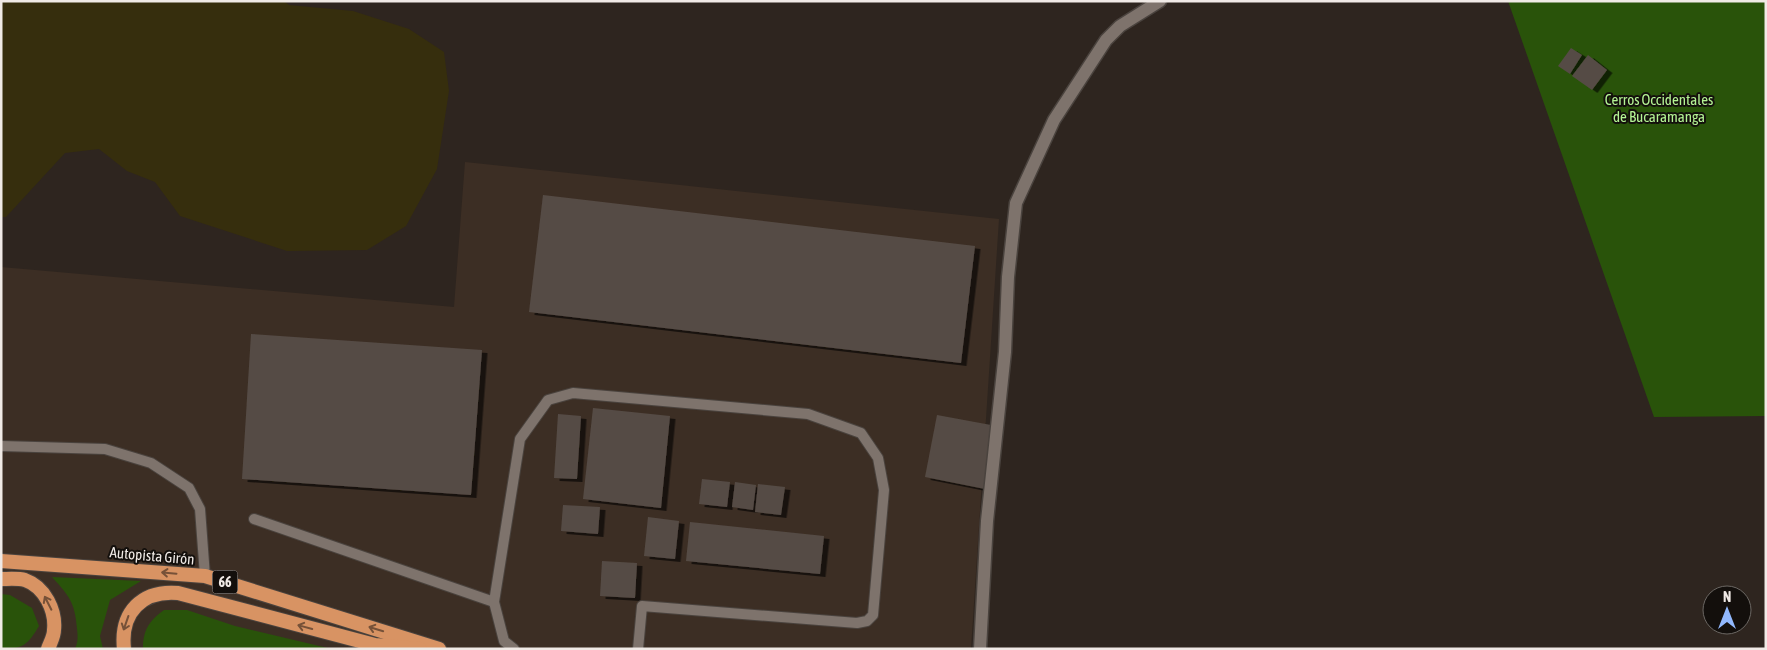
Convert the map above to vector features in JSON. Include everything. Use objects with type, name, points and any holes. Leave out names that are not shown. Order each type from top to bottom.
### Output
[{"type":"highway","name":"Autopista Girón","points":[[1,561],[205,576],[439,649]]},
{"type":"highway","points":[[1,579],[24,580],[36,586],[46,597],[54,615],[54,632],[48,649]]},
{"type":"highway","points":[[124,649],[122,635],[131,611],[142,600],[165,592],[178,593],[375,645],[421,649]]},
{"type":"street","points":[[980,649],[987,521],[1005,352],[1008,277],[1016,203],[1054,120],[1106,40],[1120,26],[1160,1]]},
{"type":"lane","points":[[514,649],[504,641],[494,602],[520,439],[548,400],[573,393],[808,414],[861,433],[878,458],[884,490],[873,614],[867,621],[857,623],[642,606],[638,649]]},
{"type":"lane","points":[[1,446],[106,449],[151,463],[189,488],[200,509],[205,576]]},
{"type":"lane","points":[[254,519],[494,602]]},
{"type":"shaded area","points":[[465,162],[999,219],[971,649],[1,649],[1,267],[454,307]]},
{"type":"green space","name":"Cerros Occidentales de Bucaramanga","points":[[1508,1],[1766,1],[1766,416],[1654,417]]},
{"type":"green space","points":[[52,577],[141,581],[110,600],[100,636],[103,649],[75,649],[78,635],[75,612],[67,595]]},
{"type":"green space","points":[[1,594],[10,595],[32,608],[39,626],[28,641],[15,648],[1,649]]},
{"type":"green space","points":[[164,610],[187,610],[235,626],[332,649],[143,649],[144,636],[148,626]]},
{"type":"sand","points":[[1,1],[284,1],[289,5],[353,11],[409,29],[444,52],[449,91],[437,169],[406,226],[367,250],[287,251],[180,216],[155,182],[127,171],[99,149],[65,153],[6,217],[1,217]]},
{"type":"building","points":[[1571,48],[1582,55],[1570,74],[1558,66]]},
{"type":"building","points":[[1588,55],[1607,70],[1592,90],[1572,76]]},
{"type":"building","points":[[543,195],[975,246],[961,363],[529,312]]},
{"type":"building","points":[[251,334],[482,350],[471,495],[242,479]]},
{"type":"building","points":[[593,408],[670,416],[661,508],[583,499]]},
{"type":"building","points":[[558,414],[581,416],[577,479],[554,478]]},
{"type":"building","points":[[937,415],[991,425],[985,489],[925,477]]},
{"type":"building","points":[[702,479],[730,482],[727,507],[699,504]]},
{"type":"building","points":[[735,482],[756,485],[753,510],[732,507]]},
{"type":"building","points":[[758,484],[785,487],[781,515],[755,512]]},
{"type":"building","points":[[563,505],[600,507],[598,534],[561,531]]},
{"type":"building","points":[[648,517],[679,521],[675,559],[644,556]]},
{"type":"building","points":[[690,522],[824,536],[820,574],[686,561]]},
{"type":"building","points":[[602,561],[637,563],[635,598],[600,596]]}]
